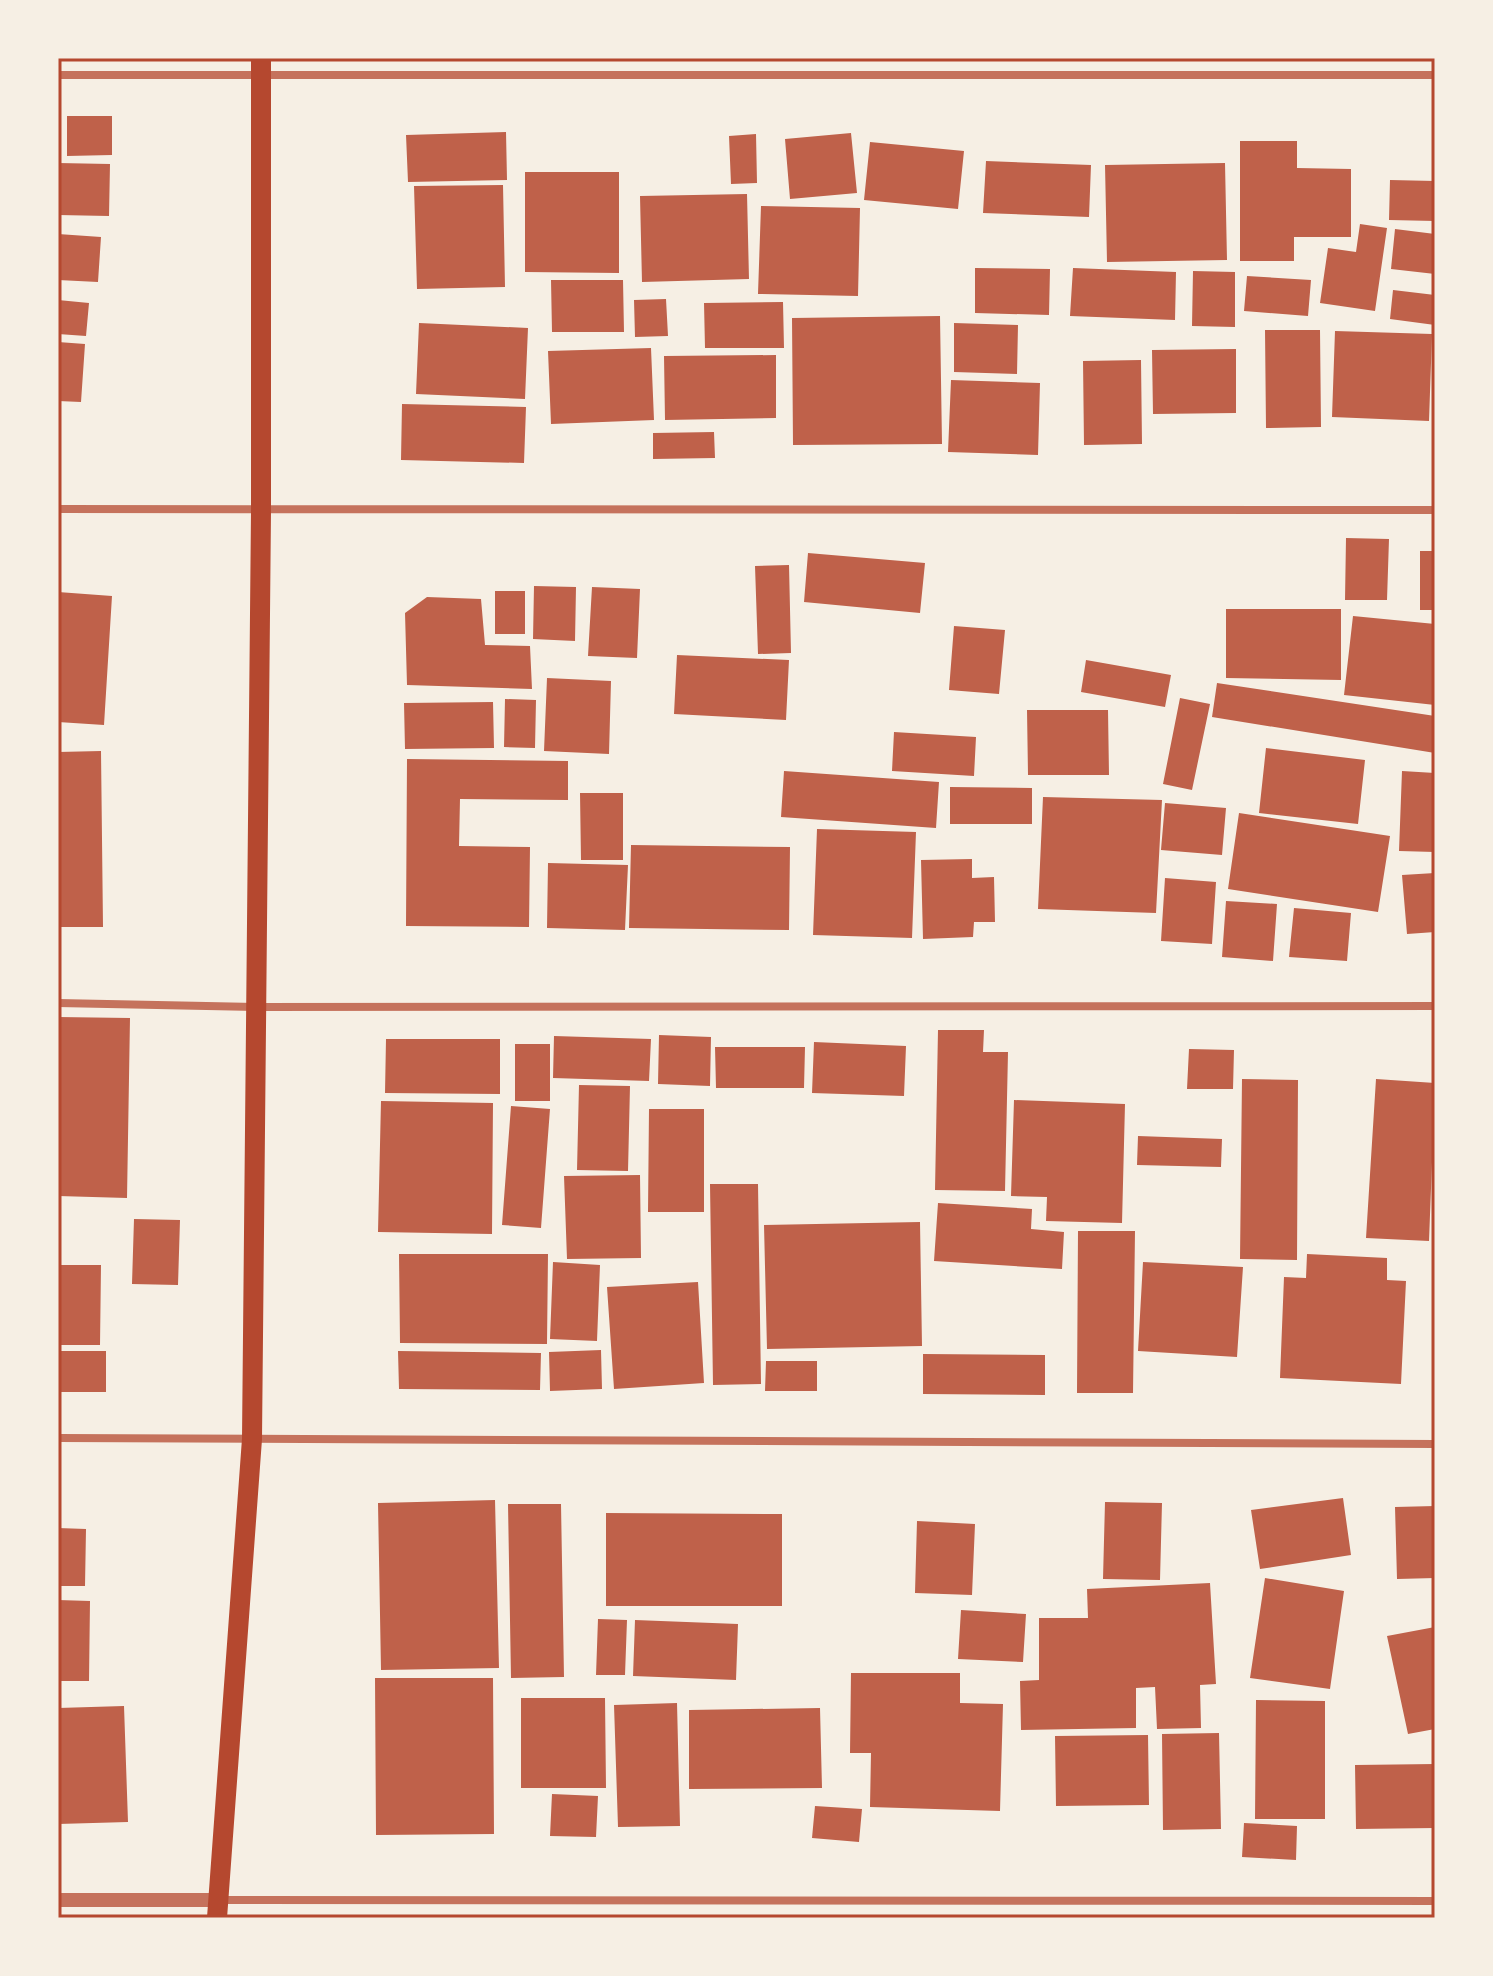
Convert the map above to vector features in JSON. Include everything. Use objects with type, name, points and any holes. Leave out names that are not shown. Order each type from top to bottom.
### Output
[{"type":"main road","points":[[217,1909],[252,1439],[261,511],[261,67]]},
{"type":"street","points":[[58,75],[261,67],[1435,75]]},
{"type":"street","points":[[58,509],[1435,510]]},
{"type":"street","points":[[58,1003],[256,1007],[1435,1006]]},
{"type":"street","points":[[58,1438],[1435,1444]]},
{"type":"street","points":[[58,1900],[217,1909],[1435,1901]]},
{"type":"building","points":[[67,116],[112,116],[112,155],[67,156]]},
{"type":"building","points":[[506,132],[507,180],[408,182],[406,135]]},
{"type":"building","points":[[851,133],[857,193],[790,199],[785,139]]},
{"type":"building","points":[[756,134],[757,183],[731,184],[729,136]]},
{"type":"building","points":[[1240,141],[1297,141],[1297,168],[1351,169],[1351,237],[1294,237],[1294,261],[1240,261]]},
{"type":"building","points":[[870,142],[964,151],[958,209],[864,200]]},
{"type":"building","points":[[986,161],[1091,165],[1089,217],[983,213]]},
{"type":"building","points":[[58,163],[110,164],[109,216],[58,215]]},
{"type":"building","points":[[1225,163],[1227,260],[1107,262],[1105,165]]},
{"type":"building","points":[[525,172],[619,172],[619,273],[525,272]]},
{"type":"building","points":[[1390,180],[1435,181],[1435,221],[1389,220]]},
{"type":"building","points":[[503,185],[505,287],[417,289],[414,186]]},
{"type":"building","points":[[747,194],[749,279],[642,282],[640,196]]},
{"type":"building","points":[[761,206],[860,208],[858,296],[758,294]]},
{"type":"building","points":[[1360,224],[1387,228],[1375,311],[1320,303],[1328,248],[1356,252]]},
{"type":"building","points":[[1395,229],[1435,234],[1435,274],[1391,269]]},
{"type":"building","points":[[58,234],[101,237],[98,282],[58,280]]},
{"type":"building","points":[[975,268],[1050,269],[1049,315],[975,313]]},
{"type":"building","points":[[1073,268],[1176,272],[1175,320],[1070,316]]},
{"type":"building","points":[[1193,271],[1235,272],[1235,327],[1192,326]]},
{"type":"building","points":[[1247,276],[1311,280],[1308,316],[1244,311]]},
{"type":"building","points":[[551,280],[623,280],[624,332],[552,332]]},
{"type":"building","points":[[1393,290],[1435,295],[1435,325],[1390,319]]},
{"type":"building","points":[[666,299],[668,336],[635,337],[634,300]]},
{"type":"building","points":[[58,300],[89,303],[86,336],[58,334]]},
{"type":"building","points":[[783,302],[784,348],[705,348],[704,303]]},
{"type":"building","points":[[940,316],[942,444],[793,445],[792,318]]},
{"type":"building","points":[[419,323],[528,328],[525,399],[416,394]]},
{"type":"building","points":[[954,323],[1018,325],[1017,374],[954,372]]},
{"type":"building","points":[[1265,330],[1320,330],[1321,427],[1266,428]]},
{"type":"building","points":[[1335,331],[1432,334],[1429,421],[1332,417]]},
{"type":"building","points":[[58,342],[85,344],[81,402],[58,401]]},
{"type":"building","points":[[651,348],[654,420],[551,424],[548,351]]},
{"type":"building","points":[[1236,349],[1236,413],[1153,414],[1152,350]]},
{"type":"building","points":[[776,355],[776,418],[665,420],[664,356]]},
{"type":"building","points":[[1141,360],[1142,444],[1084,445],[1083,361]]},
{"type":"building","points":[[951,380],[1040,383],[1038,455],[948,452]]},
{"type":"building","points":[[402,404],[526,407],[524,463],[401,460]]},
{"type":"building","points":[[714,432],[715,458],[653,459],[653,433]]},
{"type":"building","points":[[1346,538],[1389,539],[1387,600],[1345,600]]},
{"type":"building","points":[[1420,551],[1435,551],[1435,610],[1420,610]]},
{"type":"building","points":[[808,553],[925,563],[920,613],[804,602]]},
{"type":"building","points":[[789,565],[791,653],[758,654],[755,566]]},
{"type":"building","points":[[534,586],[576,587],[575,641],[533,639]]},
{"type":"building","points":[[592,587],[640,589],[637,658],[588,656]]},
{"type":"building","points":[[495,591],[525,591],[525,634],[495,634]]},
{"type":"building","points":[[58,592],[112,596],[104,725],[58,722]]},
{"type":"building","points":[[427,597],[481,599],[485,645],[530,646],[532,689],[407,685],[405,613]]},
{"type":"building","points":[[1226,609],[1341,609],[1341,680],[1226,678]]},
{"type":"building","points":[[1353,616],[1435,624],[1435,705],[1344,695]]},
{"type":"building","points":[[954,626],[1005,630],[999,694],[949,690]]},
{"type":"building","points":[[677,655],[789,660],[786,720],[674,714]]},
{"type":"building","points":[[1086,660],[1171,675],[1165,707],[1081,692]]},
{"type":"building","points":[[547,678],[611,681],[609,754],[544,751]]},
{"type":"building","points":[[1217,683],[1435,716],[1435,753],[1212,717]]},
{"type":"building","points":[[1180,698],[1210,704],[1192,790],[1163,784]]},
{"type":"building","points":[[505,699],[536,700],[535,748],[504,747]]},
{"type":"building","points":[[493,702],[494,748],[405,749],[404,703]]},
{"type":"building","points":[[1027,710],[1108,710],[1109,775],[1028,775]]},
{"type":"building","points":[[894,732],[976,737],[974,776],[892,771]]},
{"type":"building","points":[[1266,748],[1365,760],[1358,824],[1259,813]]},
{"type":"building","points":[[101,751],[103,927],[58,927],[58,752]]},
{"type":"building","points":[[407,759],[568,761],[568,800],[460,799],[459,846],[530,847],[529,927],[406,926]]},
{"type":"building","points":[[784,771],[939,782],[936,828],[781,817]]},
{"type":"building","points":[[1402,771],[1435,773],[1435,852],[1399,851]]},
{"type":"building","points":[[950,787],[1032,788],[1032,824],[950,824]]},
{"type":"building","points":[[580,793],[623,793],[623,860],[581,860]]},
{"type":"building","points":[[1043,797],[1162,800],[1156,913],[1038,909]]},
{"type":"building","points":[[1165,803],[1226,808],[1222,855],[1161,850]]},
{"type":"building","points":[[1239,813],[1390,836],[1378,912],[1228,889]]},
{"type":"building","points":[[817,829],[916,832],[912,938],[813,935]]},
{"type":"building","points":[[631,845],[790,847],[789,930],[629,928]]},
{"type":"building","points":[[972,859],[972,878],[994,877],[995,922],[974,922],[973,937],[923,939],[921,860]]},
{"type":"building","points":[[548,863],[628,865],[625,930],[547,928]]},
{"type":"building","points":[[1435,873],[1435,932],[1407,934],[1402,875]]},
{"type":"building","points":[[1165,878],[1216,882],[1212,944],[1161,941]]},
{"type":"building","points":[[1226,901],[1277,904],[1273,961],[1222,957]]},
{"type":"building","points":[[1294,908],[1351,913],[1347,961],[1289,957]]},
{"type":"building","points":[[58,1017],[130,1018],[127,1198],[58,1196]]},
{"type":"building","points":[[938,1030],[984,1030],[983,1052],[1008,1052],[1005,1191],[935,1190]]},
{"type":"building","points":[[659,1035],[711,1037],[710,1086],[658,1084]]},
{"type":"building","points":[[554,1036],[651,1039],[649,1081],[553,1078]]},
{"type":"building","points":[[386,1039],[500,1039],[500,1094],[385,1093]]},
{"type":"building","points":[[814,1042],[906,1046],[904,1096],[812,1093]]},
{"type":"building","points":[[515,1044],[550,1044],[550,1101],[515,1101]]},
{"type":"building","points":[[715,1047],[805,1047],[804,1088],[716,1088]]},
{"type":"building","points":[[1189,1049],[1234,1050],[1233,1089],[1187,1089]]},
{"type":"building","points":[[1242,1079],[1298,1080],[1297,1260],[1240,1259]]},
{"type":"building","points":[[1376,1079],[1435,1083],[1429,1241],[1366,1238]]},
{"type":"building","points":[[579,1085],[630,1086],[628,1171],[577,1170]]},
{"type":"building","points":[[1014,1100],[1125,1104],[1122,1223],[1046,1221],[1047,1197],[1011,1196]]},
{"type":"building","points":[[381,1101],[493,1103],[492,1234],[378,1232]]},
{"type":"building","points":[[511,1106],[550,1109],[541,1228],[502,1225]]},
{"type":"building","points":[[649,1109],[704,1109],[704,1212],[648,1212]]},
{"type":"building","points":[[1138,1136],[1222,1139],[1221,1167],[1137,1165]]},
{"type":"building","points":[[640,1175],[641,1258],[567,1259],[564,1176]]},
{"type":"building","points":[[710,1184],[758,1184],[761,1384],[713,1385]]},
{"type":"building","points":[[938,1203],[1032,1209],[1031,1229],[1064,1232],[1062,1269],[934,1261]]},
{"type":"building","points":[[134,1219],[180,1220],[178,1285],[132,1284]]},
{"type":"building","points":[[920,1222],[922,1346],[767,1349],[764,1225]]},
{"type":"building","points":[[1078,1231],[1135,1231],[1133,1393],[1077,1393]]},
{"type":"building","points":[[399,1254],[548,1254],[547,1344],[400,1343]]},
{"type":"building","points":[[1307,1254],[1387,1258],[1387,1280],[1406,1281],[1401,1384],[1280,1378],[1284,1277],[1306,1278]]},
{"type":"building","points":[[553,1262],[600,1265],[597,1341],[550,1339]]},
{"type":"building","points":[[1143,1262],[1243,1267],[1237,1357],[1138,1351]]},
{"type":"building","points":[[58,1265],[101,1265],[100,1345],[58,1345]]},
{"type":"building","points":[[698,1282],[704,1383],[614,1389],[607,1287]]},
{"type":"building","points":[[601,1350],[602,1389],[550,1391],[549,1352]]},
{"type":"building","points":[[58,1351],[106,1351],[106,1392],[58,1392]]},
{"type":"building","points":[[398,1351],[541,1353],[540,1390],[399,1389]]},
{"type":"building","points":[[923,1354],[1045,1355],[1045,1395],[923,1394]]},
{"type":"building","points":[[766,1361],[817,1361],[817,1391],[765,1391]]},
{"type":"building","points":[[1343,1498],[1351,1555],[1260,1569],[1251,1510]]},
{"type":"building","points":[[495,1500],[499,1668],[381,1670],[378,1503]]},
{"type":"building","points":[[1105,1502],[1162,1503],[1160,1580],[1103,1579]]},
{"type":"building","points":[[508,1504],[561,1504],[564,1677],[511,1678]]},
{"type":"building","points":[[1435,1506],[1435,1578],[1397,1579],[1395,1507]]},
{"type":"building","points":[[606,1513],[782,1514],[782,1606],[606,1606]]},
{"type":"building","points":[[917,1521],[975,1524],[972,1595],[915,1593]]},
{"type":"building","points":[[58,1528],[86,1529],[85,1586],[58,1586]]},
{"type":"building","points":[[1265,1578],[1344,1591],[1330,1689],[1250,1678]]},
{"type":"building","points":[[1210,1583],[1216,1684],[1200,1685],[1201,1728],[1157,1729],[1155,1687],[1136,1688],[1136,1728],[1021,1730],[1020,1681],[1039,1680],[1039,1618],[1088,1618],[1087,1589]]},
{"type":"building","points":[[58,1600],[90,1601],[89,1681],[58,1681]]},
{"type":"building","points":[[961,1610],[1026,1614],[1023,1662],[958,1659]]},
{"type":"building","points":[[598,1619],[627,1620],[625,1675],[596,1675]]},
{"type":"building","points":[[635,1620],[738,1624],[736,1680],[633,1676]]},
{"type":"building","points":[[1435,1627],[1435,1729],[1408,1734],[1387,1636]]},
{"type":"building","points":[[851,1673],[960,1673],[960,1703],[1003,1704],[1000,1811],[870,1807],[871,1753],[850,1753]]},
{"type":"building","points":[[375,1678],[493,1678],[494,1834],[376,1835]]},
{"type":"building","points":[[521,1698],[605,1698],[606,1788],[521,1788]]},
{"type":"building","points":[[1256,1700],[1325,1701],[1325,1819],[1255,1819]]},
{"type":"building","points":[[677,1703],[680,1826],[618,1827],[614,1705]]},
{"type":"building","points":[[124,1706],[128,1822],[58,1824],[58,1708]]},
{"type":"building","points":[[820,1708],[822,1788],[689,1789],[689,1710]]},
{"type":"building","points":[[1219,1733],[1221,1829],[1163,1830],[1162,1734]]},
{"type":"building","points":[[1148,1735],[1149,1805],[1056,1806],[1055,1736]]},
{"type":"building","points":[[1435,1764],[1435,1828],[1356,1829],[1355,1765]]},
{"type":"building","points":[[552,1794],[598,1796],[596,1837],[550,1836]]},
{"type":"building","points":[[815,1806],[862,1809],[859,1842],[812,1838]]},
{"type":"building","points":[[1244,1823],[1297,1826],[1296,1860],[1242,1857]]}]
